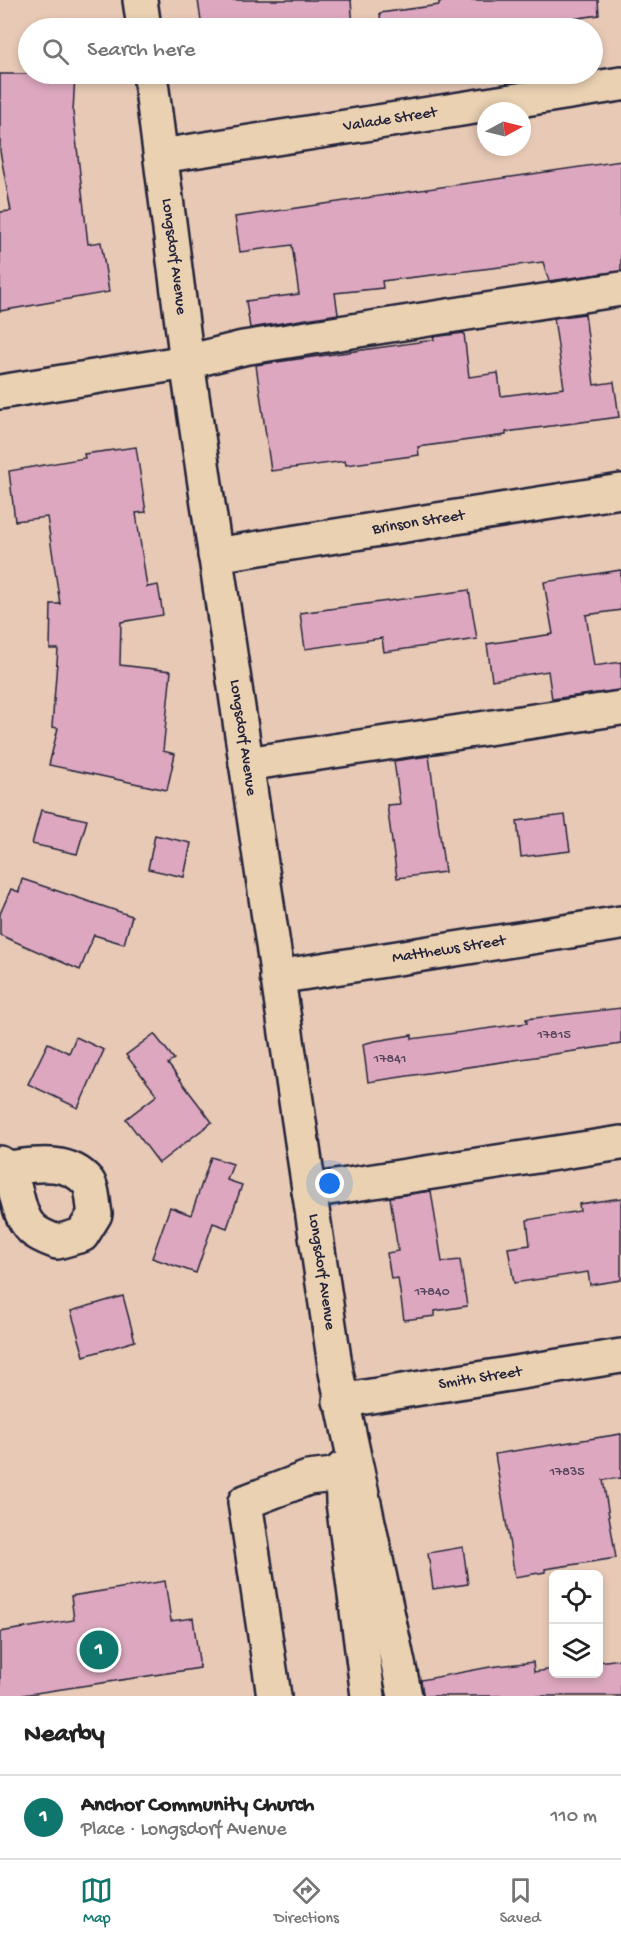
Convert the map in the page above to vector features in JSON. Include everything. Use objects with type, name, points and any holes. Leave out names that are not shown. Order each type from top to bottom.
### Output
[{"type":"street","points":[[140,0],[143,18]]},
{"type":"street","name":"Longsdorf Avenue","points":[[151,84],[187,362],[340,1401],[365,1498],[405,1696]]},
{"type":"street","name":"Valade Street","points":[[161,156],[621,84]]},
{"type":"street","points":[[0,392],[187,362],[243,348],[621,289]]},
{"type":"street","name":"Brinson Street","points":[[215,555],[621,491]]},
{"type":"street","points":[[246,764],[621,708]]},
{"type":"street","name":"Matthews Street","points":[[277,977],[621,922]]},
{"type":"street","points":[[309,1191],[621,1143]]},
{"type":"street","name":"Smith Street","points":[[340,1401],[621,1356]]},
{"type":"street","name":"Longsdorf Avenue","points":[[340,1401],[343,1502],[368,1696]]},
{"type":"street","points":[[274,1696],[246,1502],[308,1478],[342,1474]]},
{"type":"building","points":[[198,0],[351,0],[352,18],[201,18]]},
{"type":"building","points":[[453,0],[598,0],[599,15],[578,18],[380,18],[380,13],[439,5],[439,2]]},
{"type":"building","points":[[0,74],[18,74],[18,84],[74,84],[73,112],[88,244],[101,242],[109,292],[0,311],[0,212],[11,211],[0,151]]},
{"type":"building","points":[[621,161],[621,271],[549,281],[543,262],[382,281],[383,288],[335,293],[338,314],[250,328],[246,301],[299,294],[292,245],[240,252],[235,217]]},
{"type":"building","points":[[585,314],[594,385],[614,382],[619,417],[506,432],[506,435],[418,447],[419,455],[346,465],[345,461],[271,471],[256,365],[434,340],[433,337],[464,333],[469,377],[498,373],[501,396],[564,388],[554,318]]},
{"type":"building","points":[[136,447],[146,512],[136,513],[147,587],[158,585],[163,615],[121,622],[120,665],[171,671],[163,751],[175,754],[167,790],[49,765],[58,728],[52,727],[58,649],[50,649],[51,604],[60,604],[47,517],[15,521],[9,471],[85,458],[84,454]]},
{"type":"building","points":[[621,570],[621,610],[586,615],[594,666],[621,662],[621,690],[552,699],[548,671],[492,680],[487,644],[553,634],[544,582]]},
{"type":"building","points":[[469,590],[477,639],[384,652],[382,638],[305,649],[300,613]]},
{"type":"building","points":[[429,756],[445,872],[397,878],[387,805],[400,804],[394,761]]},
{"type":"building","points":[[41,810],[87,820],[77,854],[32,844]]},
{"type":"building","points":[[565,815],[570,851],[521,857],[517,821]]},
{"type":"building","points":[[155,835],[191,843],[184,877],[148,869]]},
{"type":"building","points":[[22,879],[132,916],[124,944],[94,935],[80,970],[0,935],[0,914],[11,889],[19,892]]},
{"type":"building","points":[[621,1008],[621,1044],[368,1082],[363,1044],[412,1035],[412,1039],[527,1023],[526,1019]]},
{"type":"building","points":[[154,1034],[174,1059],[168,1064],[212,1122],[159,1163],[126,1119],[157,1095],[126,1055]]},
{"type":"building","points":[[76,1037],[104,1050],[78,1108],[28,1084],[48,1043],[69,1053]]},
{"type":"building","points":[[211,1157],[233,1164],[227,1180],[242,1185],[227,1228],[213,1223],[196,1273],[152,1258],[170,1207],[191,1215]]},
{"type":"building","points":[[431,1191],[442,1262],[460,1260],[467,1306],[435,1311],[435,1316],[404,1320],[398,1278],[391,1279],[387,1253],[398,1251],[390,1197]]},
{"type":"building","points":[[621,1198],[621,1280],[590,1285],[588,1272],[514,1283],[508,1248],[530,1245],[527,1220],[580,1211],[579,1204]]},
{"type":"building","points":[[123,1296],[135,1341],[84,1356],[71,1311]]},
{"type":"building","points":[[621,1434],[621,1478],[603,1480],[616,1558],[545,1569],[545,1572],[515,1577],[495,1454]]},
{"type":"building","points":[[463,1547],[468,1584],[433,1589],[428,1553]]},
{"type":"building","points":[[165,1581],[171,1621],[193,1618],[200,1668],[16,1696],[0,1696],[0,1632],[74,1620],[71,1596]]},
{"type":"building","points":[[621,1659],[621,1696],[423,1696],[421,1680],[490,1667],[533,1662],[534,1672],[549,1670],[549,1678],[603,1678],[603,1661]]},
{"type":"place","name":"Anchor Community Church","points":[[99,1650]]}]
